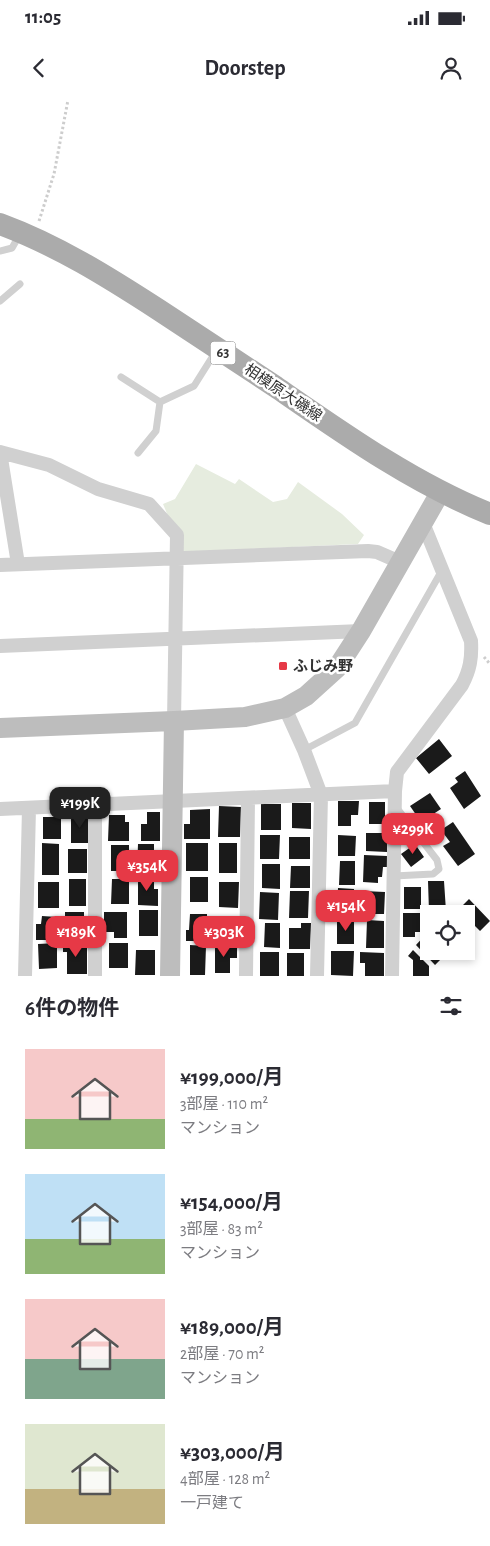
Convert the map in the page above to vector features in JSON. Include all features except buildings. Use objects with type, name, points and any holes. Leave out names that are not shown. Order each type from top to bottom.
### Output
[{"type":"main road","name":"相模原大磯線","points":[[0,224],[27,235],[110,278],[341,433],[391,464],[441,491],[490,514]]},
{"type":"street","points":[[18,564],[0,452],[49,465],[98,489],[149,504],[177,535],[170,976]]},
{"type":"street","points":[[0,728],[245,717],[285,708],[306,696],[337,668],[361,631],[441,491]]},
{"type":"street","points":[[392,976],[397,772],[462,686],[469,672],[472,657],[471,641],[441,572],[423,523]]},
{"type":"street","points":[[0,565],[368,552],[377,552],[400,562]]},
{"type":"street","points":[[0,646],[361,631]]},
{"type":"street","points":[[285,708],[321,795],[317,976]]},
{"type":"street","points":[[0,809],[321,795],[395,798]]},
{"type":"street","points":[[246,976],[248,798]]},
{"type":"street","points":[[95,805],[95,976]]},
{"type":"street","points":[[25,976],[29,808]]},
{"type":"lane","points":[[0,251],[12,248],[27,235]]},
{"type":"lane","points":[[0,300],[20,284]]},
{"type":"lane","points":[[160,402],[194,386],[218,349]]},
{"type":"lane","points":[[122,377],[160,402]]},
{"type":"lane","points":[[138,453],[156,431],[160,402]]},
{"type":"lane","points":[[304,750],[355,723],[441,572]]},
{"type":"lane","points":[[394,876],[433,874],[439,869],[437,860],[395,798]]},
{"type":"path","points":[[27,235],[54,174],[68,100]]},
{"type":"shaded area","points":[[196,464],[235,484],[239,479],[273,502],[287,499],[298,482],[342,514],[364,535],[358,544],[183,552],[163,504],[175,499]]},
{"type":"place","name":"ふじみ野","points":[[283,666]]}]
